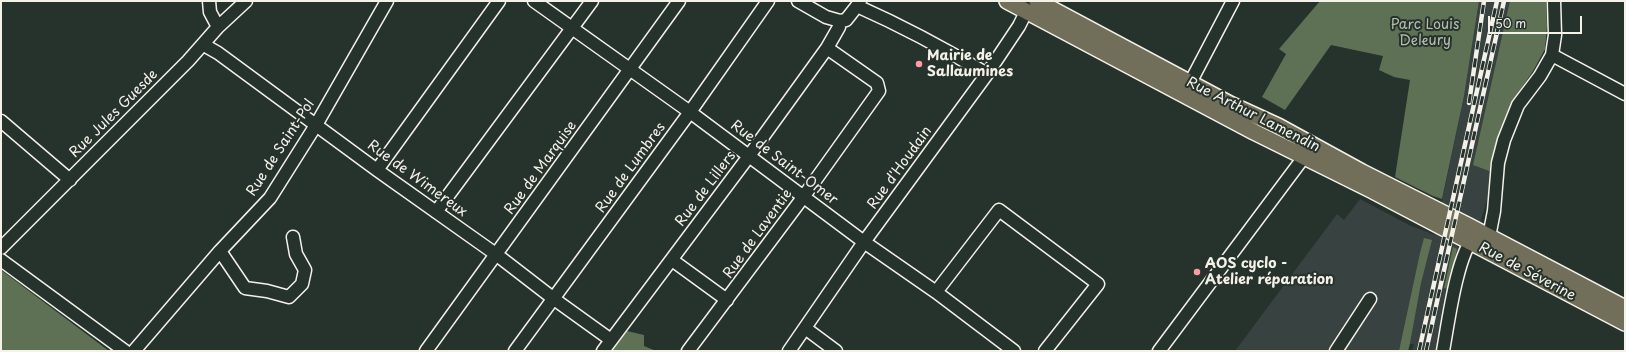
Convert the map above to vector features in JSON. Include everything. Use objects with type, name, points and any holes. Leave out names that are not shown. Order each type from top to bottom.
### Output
[{"type":"main road","name":"Rue Arthur Lamendin","points":[[1007,1],[1032,4],[1230,104],[1278,126],[1477,234]]},
{"type":"main road","name":"Rue Arthur Lamendin","points":[[1032,4],[1254,132],[1429,221]]},
{"type":"main road","name":"Rue de Séverine","points":[[1429,221],[1477,234],[1624,314]]},
{"type":"main road","name":"Rue de Séverine","points":[[1477,234],[1624,314]]},
{"type":"street","points":[[209,1],[210,12],[218,27]]},
{"type":"street","name":"Rue Jules Guesde","points":[[1,248],[204,45],[218,27],[246,1]]},
{"type":"street","name":"Rue de Saint-Pol","points":[[134,351],[220,251],[270,198],[316,125],[387,1]]},
{"type":"street","points":[[377,170],[499,1]]},
{"type":"street","name":"Rue de Saint-Omer","points":[[534,1],[690,112],[864,242],[936,292],[1014,351]]},
{"type":"street","points":[[436,212],[592,1]]},
{"type":"street","name":"Rue de Marquise","points":[[426,351],[679,1]]},
{"type":"street","name":"Rue de Lumbres","points":[[515,351],[690,112],[768,1]]},
{"type":"street","points":[[798,1],[826,17],[840,21]]},
{"type":"street","points":[[1190,83],[1233,1]]},
{"type":"street","points":[[1443,351],[1461,260],[1477,234],[1494,211],[1498,163],[1504,140],[1518,105],[1546,66],[1552,55],[1556,25],[1554,1]]},
{"type":"street","points":[[859,3],[987,74]]},
{"type":"street","name":"Rue de Lillers","points":[[603,351],[749,156],[827,48],[839,27],[840,21],[846,20],[859,3]]},
{"type":"street","name":"Rue d'Houdain","points":[[789,351],[864,242],[987,74],[1032,4]]},
{"type":"street","name":"Rue de Wimereux","points":[[204,45],[218,53],[611,340]]},
{"type":"street","name":"Rue de Laventie","points":[[688,351],[804,196],[879,91],[877,82],[827,48]]},
{"type":"street","points":[[1552,55],[1625,94]]},
{"type":"street","points":[[1,121],[70,180]]},
{"type":"street","points":[[1159,351],[1304,157],[1315,146]]},
{"type":"street","points":[[936,292],[999,210],[1098,284],[1045,351]]},
{"type":"street","points":[[220,251],[245,288],[267,291],[289,297],[302,284],[304,270],[296,254],[293,236]]},
{"type":"street","points":[[1,260],[125,351]]},
{"type":"street","points":[[672,260],[727,300]]},
{"type":"street","points":[[1336,351],[1370,299]]},
{"type":"street","points":[[805,328],[836,351]]},
{"type":"shaded area","points":[[1479,1],[1546,1],[1547,26],[1545,49],[1533,71],[1514,99],[1495,147],[1488,197],[1480,223],[1465,216],[1436,351],[1412,351],[1414,344],[1410,344],[1408,351],[1235,351],[1337,214],[1344,220],[1360,199],[1409,225],[1435,235],[1464,96]]},
{"type":"green space","name":"Parc Louis Deleury","points":[[1320,1],[1479,1],[1464,96],[1442,199],[1395,177],[1410,80],[1394,77],[1379,70],[1383,56],[1331,45],[1285,110],[1262,97],[1286,54],[1279,49]]},
{"type":"green space","points":[[1510,1],[1546,1],[1547,26],[1545,49],[1533,71],[1514,99],[1495,147],[1492,172],[1473,165]]},
{"type":"green space","points":[[1424,238],[1432,240],[1421,283],[1410,343],[1408,351],[1399,351],[1420,253]]},
{"type":"green space","points":[[1453,247],[1457,249],[1449,289],[1444,288]]},
{"type":"green space","points":[[1,270],[109,351],[1,351]]},
{"type":"green space","points":[[627,331],[644,335],[644,346],[656,351],[612,351]]},
{"type":"railway","points":[[1469,103],[1484,1]]},
{"type":"railway","points":[[1419,351],[1497,1]]},
{"type":"railway","points":[[1426,351],[1504,1]]},
{"type":"place","name":"Mairie de Sallaumines","points":[[919,64]]},
{"type":"place","name":"AOS cyclo - Atelier réparation","points":[[1197,272]]}]
